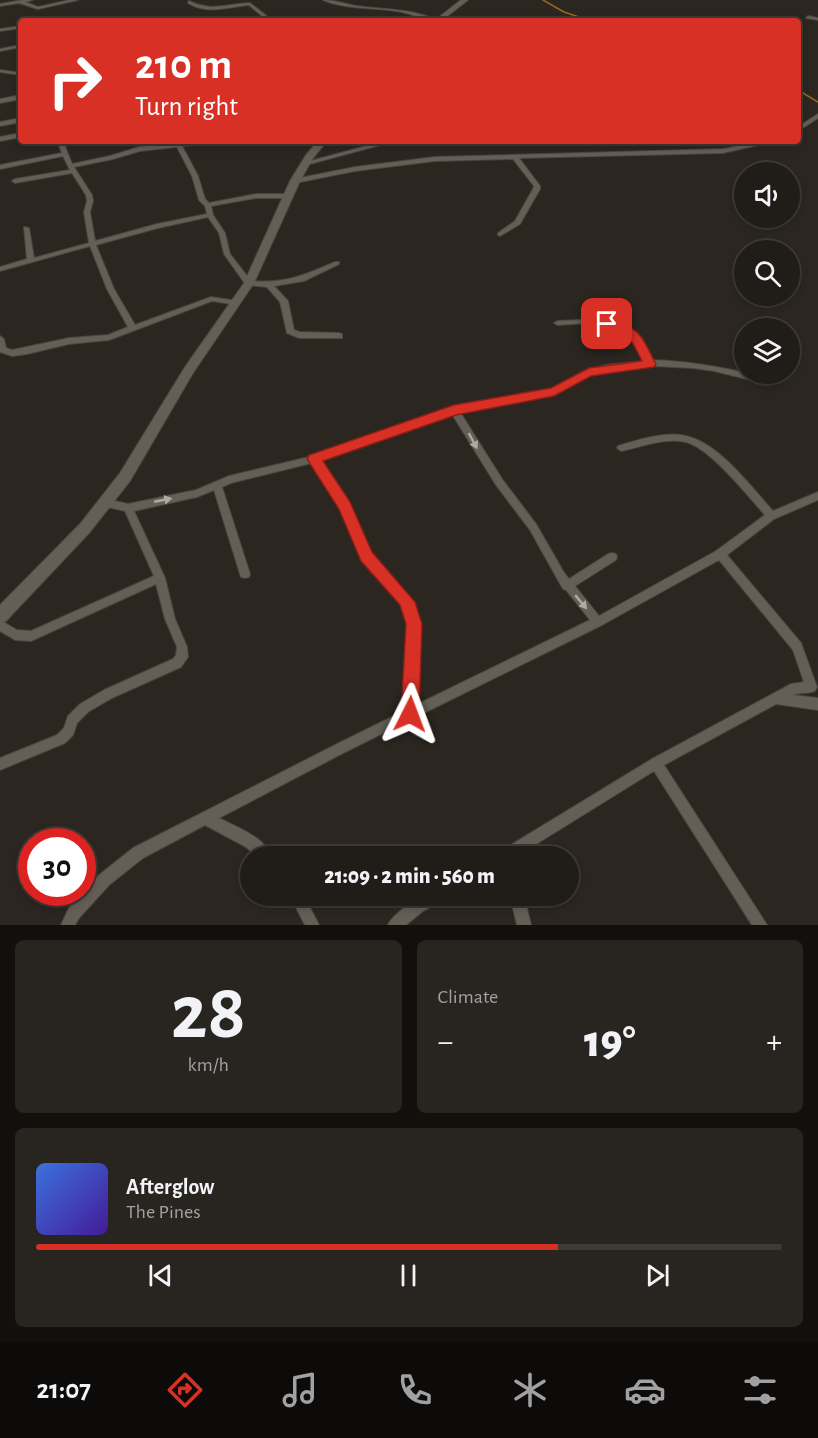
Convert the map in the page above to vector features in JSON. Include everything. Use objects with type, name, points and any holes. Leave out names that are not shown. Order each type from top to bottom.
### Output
[{"type":"street","points":[[0,4],[31,0]]},
{"type":"street","points":[[20,2],[38,8],[76,0]]},
{"type":"street","points":[[325,0],[356,7],[403,11],[427,18]]},
{"type":"street","points":[[441,18],[465,0]]},
{"type":"street","points":[[189,2],[193,6],[212,9],[231,5],[252,5],[267,18]]},
{"type":"street","points":[[0,11],[9,4]]},
{"type":"street","points":[[808,16],[818,19]]},
{"type":"street","points":[[0,30],[18,27]]},
{"type":"street","points":[[0,50],[18,47]]},
{"type":"street","points":[[0,71],[18,74]]},
{"type":"street","points":[[0,80],[13,74]]},
{"type":"street","points":[[0,102],[18,98]]},
{"type":"street","points":[[801,127],[818,116]]},
{"type":"street","points":[[0,124],[18,121]]},
{"type":"street","points":[[0,139],[18,136]]},
{"type":"street","points":[[61,144],[90,199],[87,212],[93,244],[124,318],[132,328]]},
{"type":"street","points":[[15,181],[139,149],[194,144]]},
{"type":"street","points":[[0,616],[65,550],[106,503],[125,477],[189,370],[249,283],[295,181],[321,144]]},
{"type":"street","points":[[306,163],[323,161],[382,144]]},
{"type":"street","points":[[295,181],[397,163],[723,151],[757,144]]},
{"type":"street","points":[[179,146],[195,176],[202,200],[208,205],[210,215],[222,233],[227,254],[249,283],[269,285],[301,279],[337,263]]},
{"type":"street","points":[[0,167],[66,154]]},
{"type":"street","points":[[500,234],[523,218],[527,206],[536,194],[537,186],[515,157]]},
{"type":"street","points":[[208,205],[256,196],[288,196]]},
{"type":"street","points":[[0,269],[178,220],[210,215]]},
{"type":"street","points":[[26,228],[28,238],[26,243],[31,261]]},
{"type":"street","points":[[269,285],[284,301],[290,332],[339,336]]},
{"type":"street","points":[[0,360],[12,353],[69,341],[109,337],[143,326],[200,302],[219,299],[234,303]]},
{"type":"street","points":[[558,323],[607,324],[628,329],[634,335],[650,364]]},
{"type":"street","points":[[0,339],[2,350],[12,353]]},
{"type":"street","points":[[106,503],[128,508],[197,494],[229,480],[314,459],[454,410],[554,392],[589,373],[650,364],[696,365],[734,372]]},
{"type":"street","points":[[454,410],[498,482],[533,527],[567,585],[598,622]]},
{"type":"street","points":[[621,448],[684,438],[695,441],[730,472],[771,516]]},
{"type":"street","points":[[314,459],[345,506],[367,556],[407,602],[414,624],[410,714]]},
{"type":"street","points":[[217,486],[245,574]]},
{"type":"street","points":[[68,925],[74,913],[104,880],[138,853],[410,714],[598,622],[720,554],[771,516],[818,496]]},
{"type":"street","points":[[0,764],[61,739],[69,731],[72,720],[84,708],[108,694],[177,663],[182,657],[182,647],[167,610],[160,578],[128,508]]},
{"type":"street","points":[[720,554],[797,647],[811,695]]},
{"type":"street","points":[[567,585],[612,557]]},
{"type":"street","points":[[0,625],[15,635],[32,636],[160,578]]},
{"type":"street","points":[[522,846],[656,764],[795,688],[811,695]]},
{"type":"street","points":[[777,699],[811,695]]},
{"type":"street","points":[[656,764],[760,925]]},
{"type":"street","points":[[207,819],[255,846]]},
{"type":"street","points":[[302,906],[312,925]]},
{"type":"street","points":[[396,925],[418,906]]},
{"type":"street","points":[[519,906],[524,925]]},
{"type":"waterway","points":[[543,0],[564,12],[582,18]]},
{"type":"waterway","points":[[801,92],[818,102]]},
{"type":"route","points":[[410,714],[414,624],[407,602],[367,556],[345,506],[314,459],[454,410],[554,392],[577,377],[589,373],[650,364],[634,335],[628,329],[607,324]]}]
